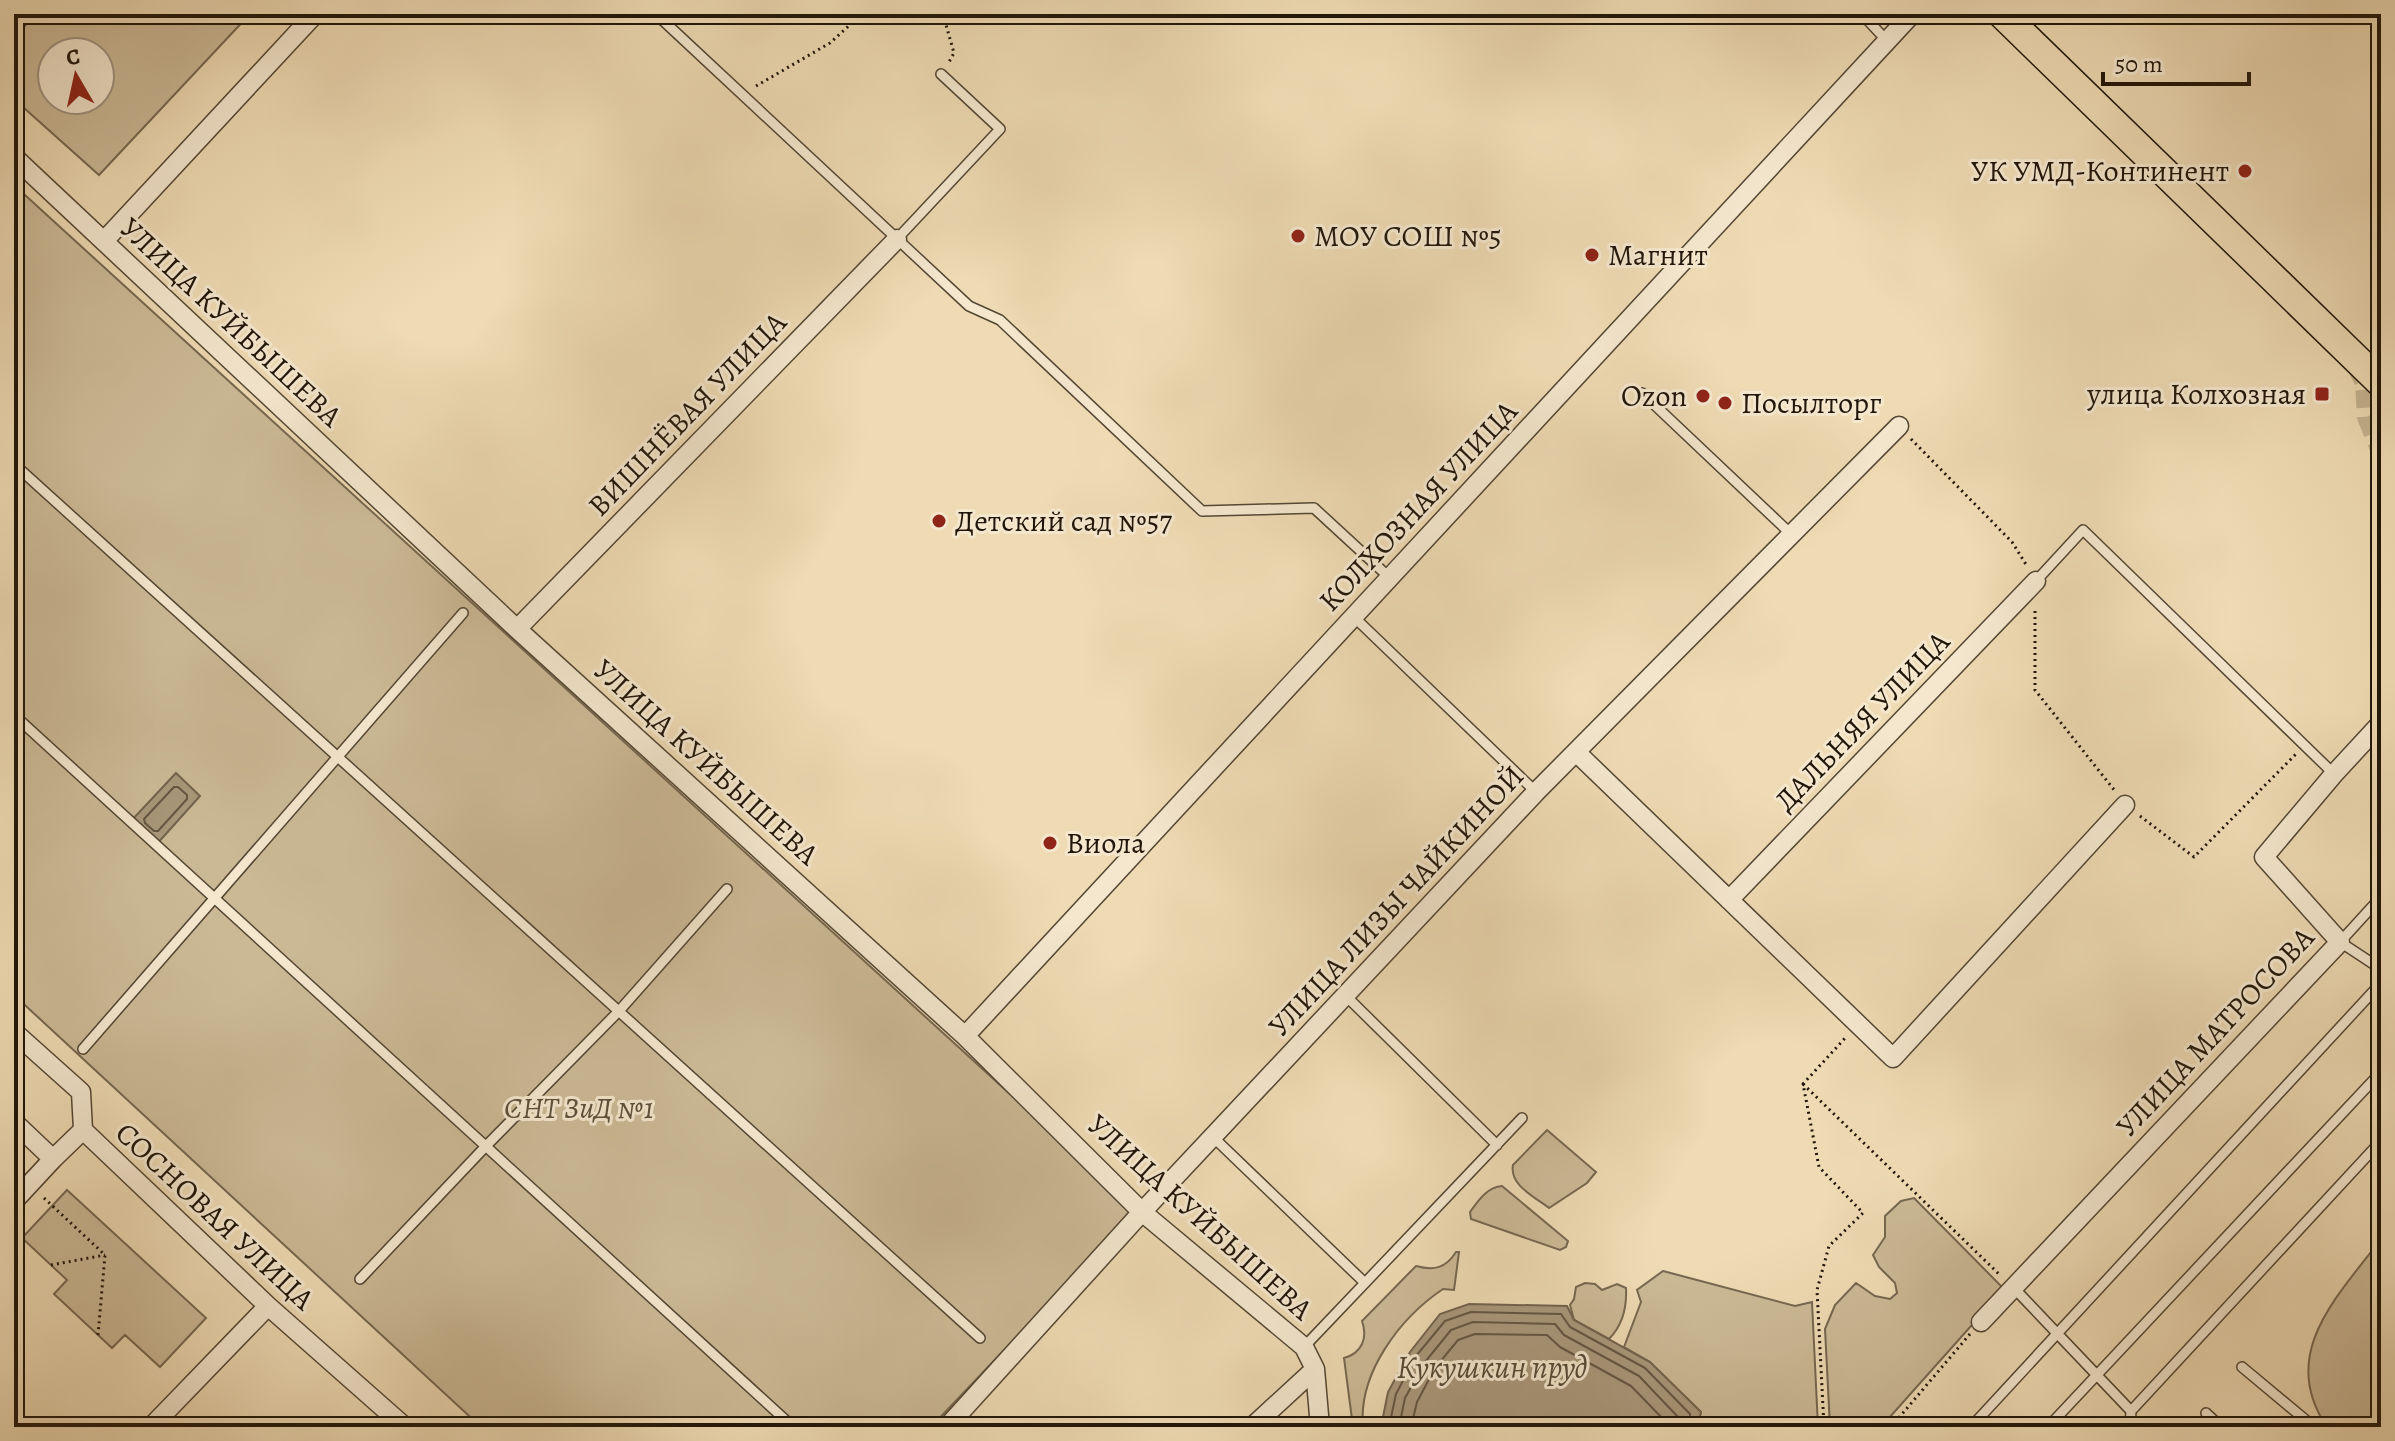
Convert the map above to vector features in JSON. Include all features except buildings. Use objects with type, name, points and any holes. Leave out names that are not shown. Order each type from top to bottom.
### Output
[{"type":"main road","points":[[2002,14],[2381,383]]},
{"type":"street","points":[[104,241],[315,14]]},
{"type":"street","name":"КОЛХОЗНАЯ УЛИЦА","points":[[965,1036],[1912,14]]},
{"type":"street","name":"УЛИЦА КУЙБЫШЕВА","points":[[14,157],[517,629],[965,1036],[1142,1212],[1304,1347],[1315,1369],[1320,1427]]},
{"type":"street","name":"ВИШНЁВАЯ УЛИЦА","points":[[517,629],[897,239]]},
{"type":"street","name":"УЛИЦА ЛИЗЫ ЧАЙКИНОЙ","points":[[947,1427],[1212,1136],[1536,792],[1899,426]]},
{"type":"street","name":"ДАЛЬНЯЯ УЛИЦА","points":[[1729,900],[2036,581]]},
{"type":"street","points":[[2334,774],[2381,723]]},
{"type":"street","points":[[1576,752],[1893,1058],[2125,805]]},
{"type":"street","name":"УЛИЦА МАТРОСОВА","points":[[1981,1322],[2340,942],[2264,857],[2334,774]]},
{"type":"street","name":"СОСНОВАЯ УЛИЦА","points":[[14,1032],[81,1092],[83,1130],[268,1306],[405,1427]]},
{"type":"street","points":[[14,1122],[53,1159]]},
{"type":"street","points":[[14,1201],[83,1130]]},
{"type":"street","points":[[151,1427],[268,1306]]},
{"type":"street","points":[[1252,1427],[1315,1369]]},
{"type":"lane","points":[[14,30],[29,14]]},
{"type":"lane","points":[[656,14],[969,306],[1000,320],[1202,511],[1314,508],[1390,578]]},
{"type":"lane","points":[[1862,14],[1887,41]]},
{"type":"lane","points":[[897,239],[1000,129],[941,74]]},
{"type":"lane","points":[[1642,393],[1791,534]]},
{"type":"lane","points":[[14,464],[980,1338]]},
{"type":"lane","points":[[2036,581],[2083,530],[2334,774]]},
{"type":"lane","points":[[83,1049],[463,613]]},
{"type":"lane","points":[[1354,617],[1536,792]]},
{"type":"lane","points":[[14,715],[793,1427]]},
{"type":"lane","points":[[360,1279],[619,1011],[727,889]]},
{"type":"lane","points":[[2381,897],[2340,942],[2381,969]]},
{"type":"lane","points":[[1971,1427],[2381,983]]},
{"type":"lane","points":[[1345,995],[1497,1145]]},
{"type":"lane","points":[[2048,1427],[2381,1072]]},
{"type":"lane","points":[[1304,1347],[1522,1118]]},
{"type":"lane","points":[[1212,1136],[1365,1283]]},
{"type":"lane","points":[[2130,1427],[2131,1411],[2381,1141]]},
{"type":"lane","points":[[2013,1287],[2131,1411]]},
{"type":"lane","points":[[2242,1367],[2314,1427]]},
{"type":"lane","points":[[2206,1413],[2221,1427]]},
{"type":"path","points":[[742,94],[830,43],[862,14]]},
{"type":"path","points":[[941,74],[954,53],[943,14]]},
{"type":"path","points":[[1899,426],[2012,542],[2036,581],[2035,690],[2125,805],[2194,857],[2305,746]]},
{"type":"path","points":[[1803,1084],[1858,1025]]},
{"type":"path","points":[[1803,1084],[2013,1287]]},
{"type":"path","points":[[1803,1084],[1819,1167],[1863,1213],[1829,1246],[1817,1290],[1824,1427]]},
{"type":"path","points":[[30,1184],[105,1255]]},
{"type":"path","points":[[51,1265],[105,1255]]},
{"type":"path","points":[[98,1335],[105,1255]]},
{"type":"path","points":[[1891,1427],[1981,1322]]},
{"type":"green space","points":[[14,14],[250,14],[99,175],[14,99]]},
{"type":"green space","name":"СНТ ЗиД №1","points":[[14,185],[1137,1210],[931,1427],[481,1427],[14,995]]},
{"type":"green space","points":[[1547,1130],[1596,1172],[1587,1183],[1549,1208],[1524,1190],[1513,1172],[1513,1165]]},
{"type":"green space","points":[[1502,1186],[1568,1241],[1566,1247],[1560,1250],[1471,1219],[1470,1212],[1483,1195]]},
{"type":"green space","points":[[67,1190],[206,1318],[160,1367],[125,1335],[112,1348],[54,1294],[67,1280],[22,1238]]},
{"type":"green space","points":[[1914,1198],[2004,1289],[1881,1427],[1830,1427],[1825,1329],[1835,1305],[1856,1283],[1875,1296],[1890,1299],[1897,1293],[1895,1283],[1879,1267],[1873,1255],[1885,1237],[1885,1216],[1901,1201]]},
{"type":"green space","points":[[2381,1239],[2381,1427],[2327,1427],[2313,1400],[2308,1375],[2311,1350],[2332,1304]]},
{"type":"green space","points":[[1459,1252],[1454,1290],[1443,1289],[1397,1331],[1367,1387],[1363,1427],[1353,1427],[1344,1358],[1362,1344],[1362,1321],[1416,1266],[1439,1267]]},
{"type":"green space","points":[[1663,1271],[1795,1306],[1812,1302],[1818,1427],[1697,1427],[1701,1412],[1650,1362],[1624,1347],[1641,1302],[1637,1290]]},
{"type":"green space","points":[[1585,1283],[1595,1284],[1602,1290],[1617,1284],[1626,1288],[1623,1316],[1609,1339],[1574,1320],[1570,1305],[1576,1287]]},
{"type":"water","points":[[176,773],[200,796],[156,845],[131,821]]},
{"type":"water","name":"Кукушкин пруд","points":[[1469,1304],[1567,1306],[1574,1320],[1650,1362],[1701,1412],[1697,1427],[1381,1427],[1388,1392],[1410,1352],[1440,1314]]},
{"type":"tunnel","points":[[2355,365],[2364,383],[2366,417],[2381,454]]},
{"type":"place","name":"УК УМД-Континент","points":[[2245,171]]},
{"type":"place","name":"МОУ СОШ №5","points":[[1298,236]]},
{"type":"place","name":"Магнит","points":[[1592,255]]},
{"type":"place","name":"улица Колхозная","points":[[2322,394]]},
{"type":"place","name":"Ozon","points":[[1703,396]]},
{"type":"place","name":"Посылторг","points":[[1725,403]]},
{"type":"place","name":"Детский сад №57","points":[[939,521]]},
{"type":"place","name":"Виола","points":[[1050,843]]}]
